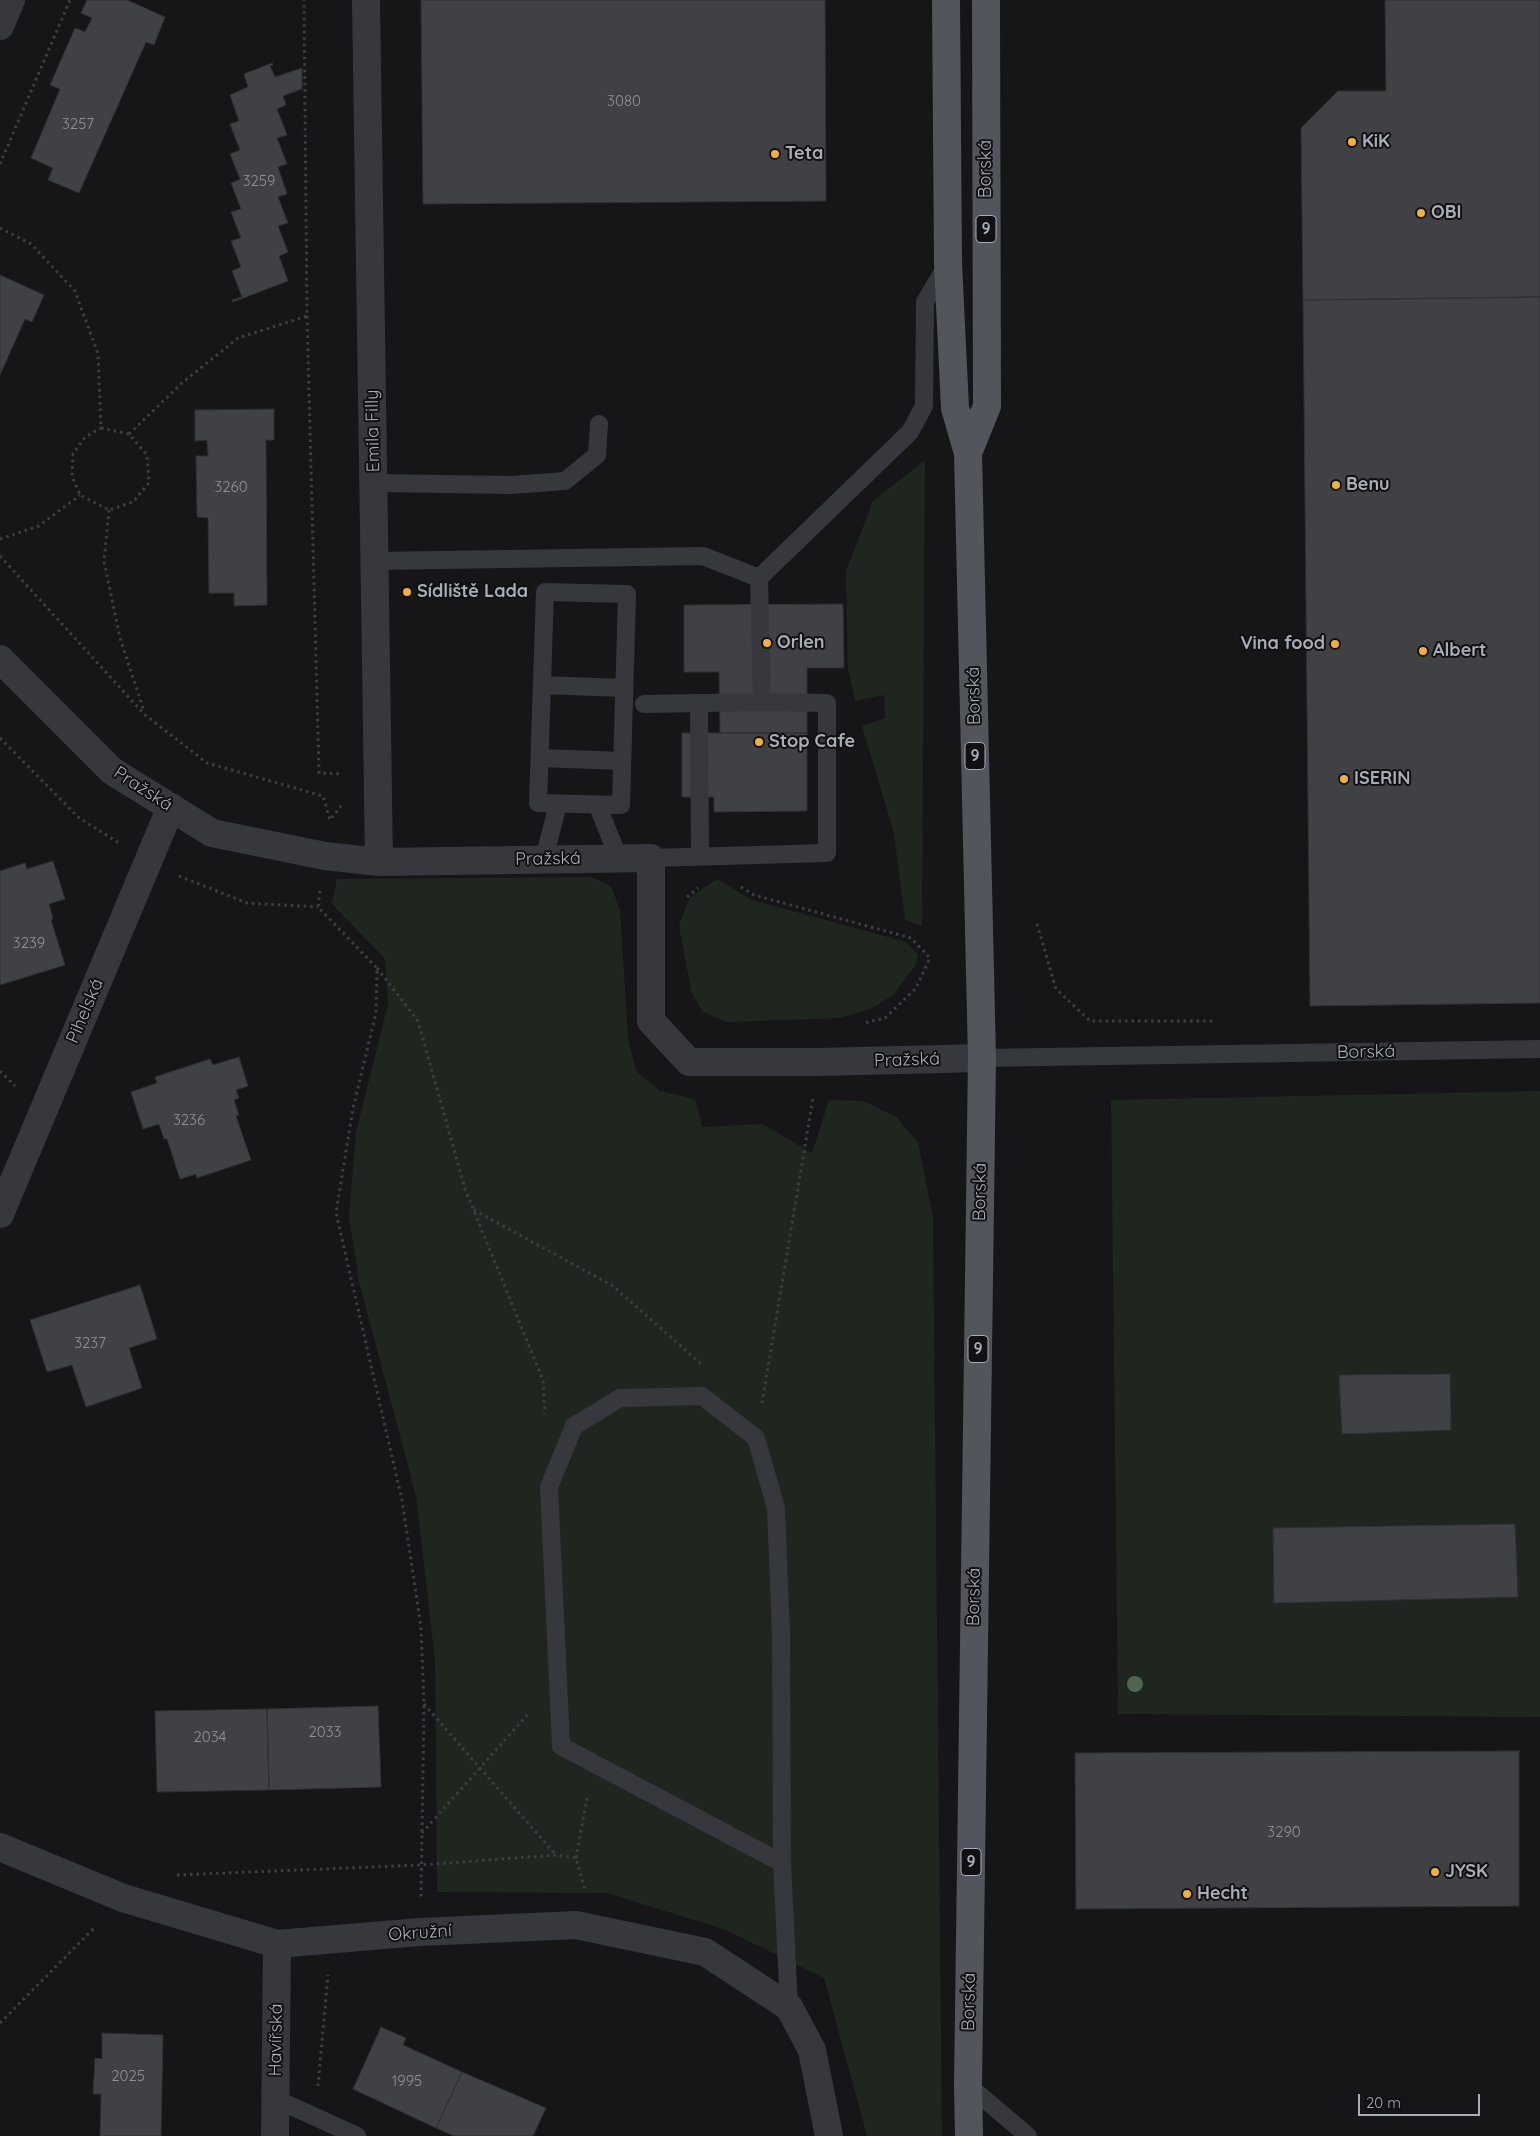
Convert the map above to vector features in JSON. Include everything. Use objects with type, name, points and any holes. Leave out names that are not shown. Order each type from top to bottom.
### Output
[{"type":"main road","name":"Borská","points":[[946,0],[948,263],[955,408],[968,453],[982,1058],[968,2085],[969,2136]]},
{"type":"main road","name":"Borská","points":[[968,453],[987,406],[986,0]]},
{"type":"street","points":[[0,26],[11,0]]},
{"type":"street","name":"Emila Filly","points":[[366,0],[379,862]]},
{"type":"street","name":"Pražská","points":[[0,659],[112,771],[212,833],[325,856],[379,862],[651,858],[652,1021],[689,1062],[819,1062],[982,1058]]},
{"type":"street","name":"Pihelská","points":[[0,1214],[171,807]]},
{"type":"street","name":"Okružní","points":[[0,1847],[124,1898],[277,1944],[420,1932],[576,1925],[705,1952],[789,2007],[812,2050],[829,2136]]},
{"type":"street","name":"Havířská","points":[[275,2136],[277,1944]]},
{"type":"lane","points":[[762,702],[759,578],[910,432],[924,406],[925,302],[948,263]]},
{"type":"lane","points":[[374,483],[511,485],[565,481],[597,455],[600,424]]},
{"type":"lane","points":[[374,561],[703,556],[759,578]]},
{"type":"lane","points":[[545,592],[627,594],[621,805],[538,804],[542,685],[545,592]]},
{"type":"lane","points":[[542,685],[624,688]]},
{"type":"lane","points":[[644,704],[826,703],[827,853],[651,858]]},
{"type":"lane","points":[[699,704],[708,855]]},
{"type":"lane","points":[[540,758],[622,761]]},
{"type":"lane","points":[[544,859],[558,804]]},
{"type":"lane","points":[[597,804],[619,858]]},
{"type":"lane","name":"Borská","points":[[982,1058],[1540,1049]]},
{"type":"lane","points":[[782,1863],[561,1746],[549,1487],[574,1426],[620,1398],[702,1396],[756,1438],[776,1508],[781,1635],[782,1863],[789,2007]]},
{"type":"lane","points":[[968,2085],[1028,2136]]},
{"type":"lane","points":[[276,2099],[357,2136]]},
{"type":"path","points":[[0,164],[70,0]]},
{"type":"path","points":[[304,0],[307,316],[319,773],[351,775]]},
{"type":"path","points":[[0,228],[31,244],[75,291],[98,354],[101,428]]},
{"type":"path","points":[[129,434],[182,383],[238,338],[307,316]]},
{"type":"path","points":[[101,428],[129,434],[147,454],[149,483],[133,502],[109,510],[80,495],[72,476],[73,454],[85,437],[101,428]]},
{"type":"path","points":[[0,540],[39,526],[80,495]]},
{"type":"path","points":[[109,510],[104,561],[120,638],[144,714]]},
{"type":"path","points":[[0,556],[144,714],[207,763],[323,796],[330,820],[342,805]]},
{"type":"path","points":[[708,855],[717,873],[754,895],[911,938],[930,958],[916,988],[885,1018],[858,1025]]},
{"type":"path","points":[[325,856],[318,907],[377,968],[418,1022],[465,1188],[543,1380],[545,1419]]},
{"type":"path","points":[[685,902],[688,895],[717,873]]},
{"type":"path","points":[[1037,924],[1056,989],[1090,1022],[1217,1021]]},
{"type":"path","points":[[377,968],[376,1013],[353,1108],[336,1213],[402,1500],[421,1627],[424,1704],[420,1932]]},
{"type":"path","points":[[756,1438],[819,1062]]},
{"type":"path","points":[[474,1210],[613,1286],[706,1368]]},
{"type":"path","points":[[424,1704],[556,1855]]},
{"type":"path","points":[[422,1834],[530,1712]]},
{"type":"path","points":[[585,1892],[576,1858],[587,1798]]},
{"type":"path","points":[[176,1875],[421,1865],[556,1855],[576,1858]]},
{"type":"path","points":[[0,2023],[124,1898]]},
{"type":"path","points":[[315,2117],[329,1971]]},
{"type":"shaded area","points":[[925,460],[922,926],[905,920],[894,833],[862,726],[885,718],[884,695],[855,701],[848,669],[846,571],[873,501]]},
{"type":"shaded area","points":[[591,877],[611,886],[620,910],[628,1038],[636,1071],[660,1091],[695,1099],[702,1127],[763,1124],[812,1153],[829,1100],[864,1101],[896,1117],[918,1142],[933,1217],[942,2136],[867,2136],[824,1978],[726,1930],[607,1893],[437,1892],[435,1660],[416,1496],[359,1282],[349,1217],[356,1133],[388,1004],[385,959],[332,904],[337,879]]},
{"type":"shaded area","points":[[717,879],[752,900],[906,942],[918,955],[915,966],[893,995],[871,1009],[840,1018],[727,1022],[714,1017],[702,1011],[691,991],[679,925],[690,897]]},
{"type":"shaded area","points":[[1540,1091],[1540,1717],[1118,1714],[1111,1100]]},
{"type":"building","points":[[87,0],[127,0],[165,17],[154,45],[146,42],[79,193],[48,180],[53,168],[31,158],[60,89],[50,85],[75,28],[85,32],[92,18],[81,13]]},
{"type":"building","points":[[421,0],[825,0],[826,201],[423,204]]},
{"type":"building","name":"OBI","points":[[1385,0],[1540,0],[1540,297],[1303,300],[1301,128],[1338,91],[1386,91]]},
{"type":"building","points":[[272,63],[273,65],[270,66],[275,77],[302,68],[302,89],[283,96],[286,105],[277,109],[287,135],[277,138],[287,164],[278,167],[287,194],[278,197],[288,223],[278,226],[288,252],[279,256],[288,281],[233,302],[232,300],[242,297],[232,271],[241,267],[231,241],[241,238],[231,212],[241,209],[231,183],[240,179],[230,154],[240,150],[230,124],[239,121],[230,95],[248,87],[244,74]]},
{"type":"building","points":[[0,275],[44,295],[32,322],[25,319],[0,375]]},
{"type":"building","name":"Albert","points":[[1540,297],[1540,1003],[1310,1006],[1303,300]]},
{"type":"building","points":[[274,409],[274,440],[266,440],[267,605],[234,606],[234,593],[209,593],[208,518],[197,517],[196,456],[208,456],[207,440],[195,441],[195,410]]},
{"type":"building","points":[[843,604],[844,668],[807,668],[807,733],[720,733],[719,672],[684,672],[684,605]]},
{"type":"building","points":[[682,733],[807,733],[807,811],[714,812],[714,797],[682,797]]},
{"type":"building","points":[[53,861],[65,899],[49,904],[53,919],[51,920],[65,965],[0,985],[0,871],[25,863],[27,869]]},
{"type":"building","points":[[239,1057],[248,1086],[236,1090],[239,1098],[234,1100],[239,1115],[236,1116],[251,1160],[197,1178],[196,1174],[180,1179],[167,1139],[164,1139],[159,1124],[143,1129],[131,1092],[157,1083],[155,1077],[210,1059],[213,1065]]},
{"type":"building","points":[[140,1285],[157,1339],[129,1348],[142,1388],[86,1407],[72,1365],[47,1372],[30,1320]]},
{"type":"building","points":[[1450,1374],[1451,1430],[1342,1434],[1339,1375]]},
{"type":"building","points":[[1515,1524],[1518,1597],[1274,1603],[1273,1528]]},
{"type":"building","points":[[378,1706],[381,1787],[269,1790],[267,1709]]},
{"type":"building","points":[[267,1709],[269,1790],[157,1792],[155,1711]]},
{"type":"building","points":[[1519,1751],[1519,1906],[1076,1909],[1075,1753]]},
{"type":"building","points":[[381,2027],[406,2038],[403,2045],[462,2072],[436,2128],[353,2089]]},
{"type":"building","points":[[102,2033],[163,2035],[161,2136],[100,2136],[101,2094],[93,2094],[95,2058],[102,2059]]},
{"type":"building","points":[[462,2072],[546,2108],[533,2136],[454,2136],[436,2128]]},
{"type":"place","name":"KiK","points":[[1352,142]]},
{"type":"place","name":"Teta","points":[[775,154]]},
{"type":"place","name":"OBI","points":[[1421,213]]},
{"type":"place","name":"Benu","points":[[1336,485]]},
{"type":"place","name":"Sídliště Lada","points":[[407,592]]},
{"type":"place","name":"Orlen","points":[[767,643]]},
{"type":"place","name":"Vina food","points":[[1335,644]]},
{"type":"place","name":"Albert","points":[[1423,651]]},
{"type":"place","name":"Stop Cafe","points":[[759,742]]},
{"type":"place","name":"ISERIN","points":[[1344,779]]},
{"type":"place","name":"JYSK","points":[[1435,1872]]},
{"type":"place","name":"Hecht","points":[[1187,1894]]}]
